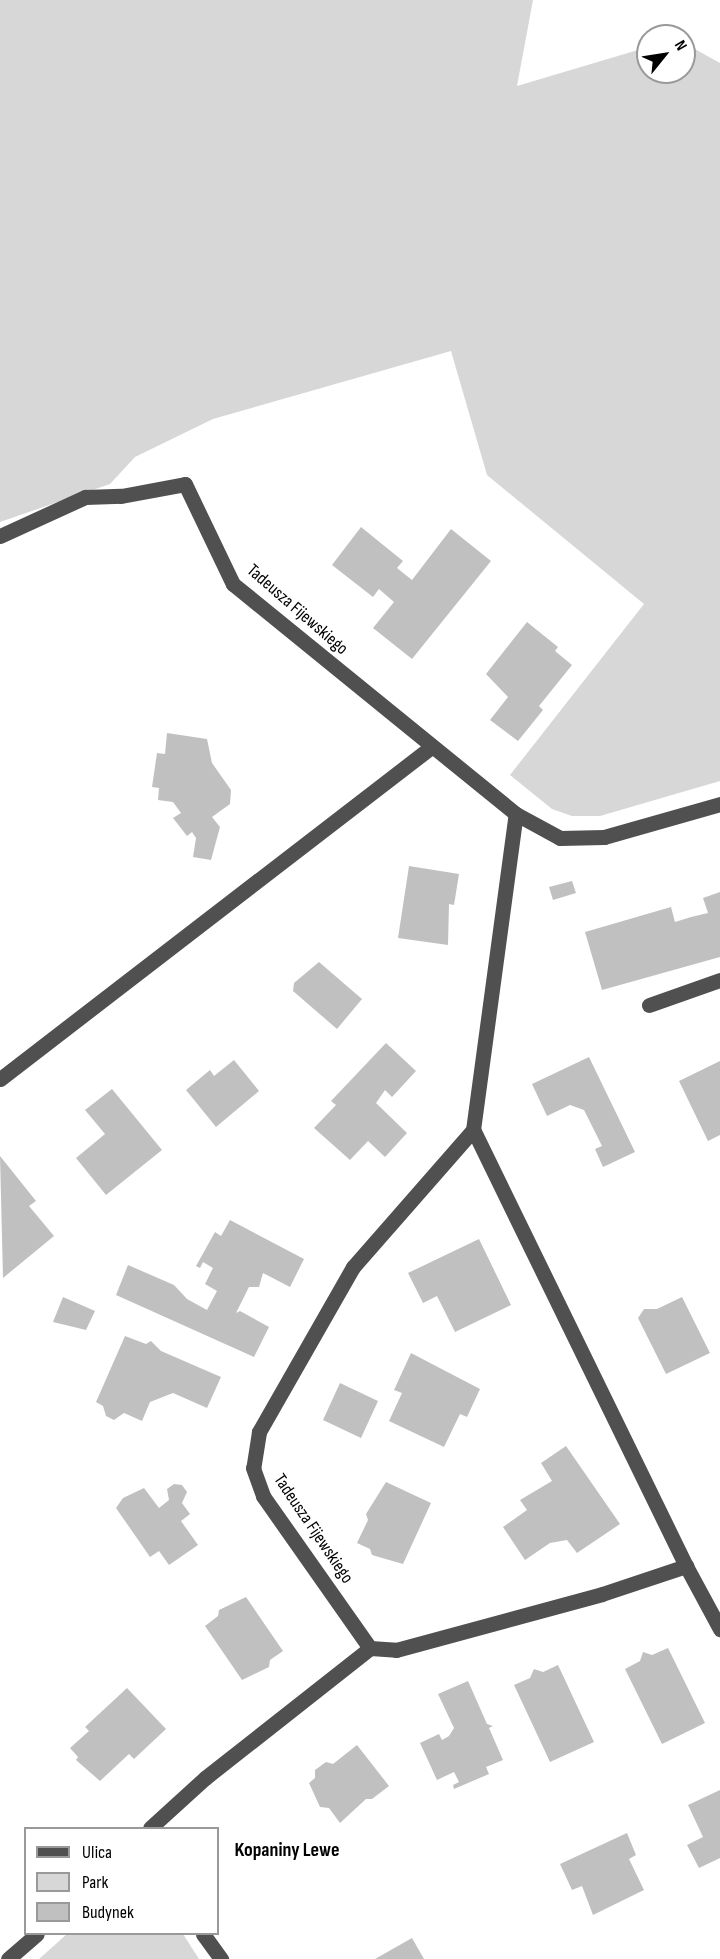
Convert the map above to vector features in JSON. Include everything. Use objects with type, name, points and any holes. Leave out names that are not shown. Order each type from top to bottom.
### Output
[{"type":"street","name":"Tadeusza Fijewskiego","points":[[0,536],[85,497],[121,496],[185,484],[233,584],[430,748],[516,814],[560,838],[604,837],[720,804]]},
{"type":"street","points":[[0,1080],[430,748]]},
{"type":"street","points":[[516,814],[473,1130],[686,1566],[720,1629]]},
{"type":"street","points":[[649,1005],[720,980]]},
{"type":"street","name":"Tadeusza Fijewskiego","points":[[370,1648],[263,1496],[252,1468],[259,1432],[353,1268],[473,1130]]},
{"type":"street","points":[[151,1827],[205,1778],[370,1648],[396,1650],[602,1594],[686,1566]]},
{"type":"street","points":[[8,1959],[36,1935]]},
{"type":"street","points":[[204,1935],[221,1959]]},
{"type":"green space","points":[[0,0],[533,0],[517,86],[636,51],[636,84],[696,84],[696,50],[720,63],[720,781],[600,816],[572,816],[552,809],[510,775],[644,604],[487,475],[451,351],[213,419],[135,457],[110,484],[0,522]]},
{"type":"green space","points":[[66,1935],[184,1935],[199,1959],[39,1959]]},
{"type":"building","points":[[361,527],[403,561],[397,568],[412,580],[451,529],[491,561],[412,659],[373,628],[394,602],[379,589],[373,597],[332,565]]},
{"type":"building","points":[[527,622],[558,647],[555,651],[572,665],[539,706],[543,710],[518,741],[490,720],[508,697],[486,674]]},
{"type":"building","points":[[167,733],[207,739],[212,763],[231,790],[230,804],[212,817],[220,827],[211,860],[193,857],[196,838],[192,832],[187,836],[173,818],[181,813],[173,802],[158,800],[159,788],[152,787],[157,753],[165,754]]},
{"type":"building","points":[[409,866],[459,874],[454,905],[449,904],[448,945],[398,938]]},
{"type":"building","points":[[572,881],[576,893],[553,900],[549,887]]},
{"type":"building","points":[[720,892],[720,957],[602,990],[585,932],[671,907],[675,922],[708,913],[703,898]]},
{"type":"building","points":[[319,962],[362,999],[337,1029],[293,991],[294,983]]},
{"type":"building","points":[[386,1043],[416,1071],[392,1097],[385,1090],[376,1103],[407,1133],[385,1157],[368,1141],[350,1160],[314,1128],[336,1105],[331,1101]]},
{"type":"building","points":[[589,1057],[635,1152],[603,1167],[595,1149],[602,1146],[584,1110],[570,1105],[547,1116],[532,1084]]},
{"type":"building","points":[[234,1060],[259,1091],[216,1127],[186,1090],[210,1070],[214,1076]]},
{"type":"building","points":[[720,1061],[720,1135],[708,1141],[679,1081]]},
{"type":"building","points":[[112,1089],[162,1150],[106,1195],[76,1158],[105,1134],[85,1110]]},
{"type":"building","points":[[0,1156],[36,1201],[29,1206],[54,1236],[3,1278]]},
{"type":"building","points":[[230,1220],[304,1259],[290,1287],[263,1273],[259,1287],[249,1287],[236,1313],[240,1311],[269,1327],[254,1357],[116,1295],[128,1265],[174,1285],[187,1299],[207,1310],[217,1291],[205,1284],[213,1268],[203,1262],[200,1268],[196,1266],[215,1232],[221,1236]]},
{"type":"building","points":[[479,1239],[511,1305],[455,1332],[437,1296],[423,1303],[408,1273]]},
{"type":"building","points":[[63,1297],[95,1311],[86,1330],[53,1322]]},
{"type":"building","points":[[682,1297],[710,1353],[666,1374],[638,1318],[644,1309],[657,1309]]},
{"type":"building","points":[[125,1336],[146,1344],[151,1341],[161,1351],[221,1377],[207,1408],[173,1393],[150,1402],[142,1421],[124,1413],[114,1420],[106,1416],[103,1406],[96,1402]]},
{"type":"building","points":[[411,1353],[480,1389],[467,1417],[460,1414],[444,1447],[389,1421],[402,1393],[394,1390]]},
{"type":"building","points":[[340,1383],[378,1401],[361,1438],[323,1420]]},
{"type":"building","points":[[566,1446],[620,1524],[577,1553],[567,1540],[550,1543],[525,1560],[503,1527],[527,1510],[520,1500],[552,1481],[541,1463]]},
{"type":"building","points":[[386,1482],[431,1503],[403,1564],[372,1555],[370,1549],[357,1543],[368,1520],[366,1514]]},
{"type":"building","points":[[174,1484],[182,1485],[187,1492],[182,1503],[190,1514],[181,1521],[198,1545],[169,1565],[159,1551],[150,1557],[116,1508],[123,1498],[144,1488],[159,1508],[169,1500],[167,1489]]},
{"type":"building","points":[[246,1597],[283,1651],[270,1660],[269,1667],[242,1680],[205,1626],[218,1616],[219,1610]]},
{"type":"building","points":[[668,1648],[705,1723],[662,1744],[625,1669],[640,1661],[643,1652],[652,1655]]},
{"type":"building","points":[[558,1665],[594,1742],[550,1762],[514,1685],[530,1678],[534,1669],[543,1672]]},
{"type":"building","points":[[468,1681],[487,1724],[493,1726],[489,1728],[503,1760],[486,1767],[489,1774],[454,1789],[453,1785],[459,1782],[454,1772],[437,1780],[420,1743],[439,1734],[442,1740],[449,1736],[454,1728],[438,1694]]},
{"type":"building","points":[[127,1688],[166,1729],[134,1759],[129,1754],[100,1781],[76,1760],[78,1757],[70,1748],[89,1731],[85,1727]]},
{"type":"building","points":[[357,1745],[389,1786],[372,1799],[366,1799],[340,1823],[329,1808],[320,1807],[309,1783],[315,1778],[315,1770],[326,1762],[333,1764]]},
{"type":"building","points":[[720,1790],[720,1858],[699,1868],[687,1845],[703,1837],[688,1805]]},
{"type":"building","points":[[627,1833],[636,1855],[629,1859],[644,1890],[593,1915],[582,1886],[572,1890],[560,1864]]},
{"type":"building","points":[[412,1938],[424,1959],[375,1959]]},
{"type":"district","name":"Kopaniny Lewe","points":[[287,1850]]}]
